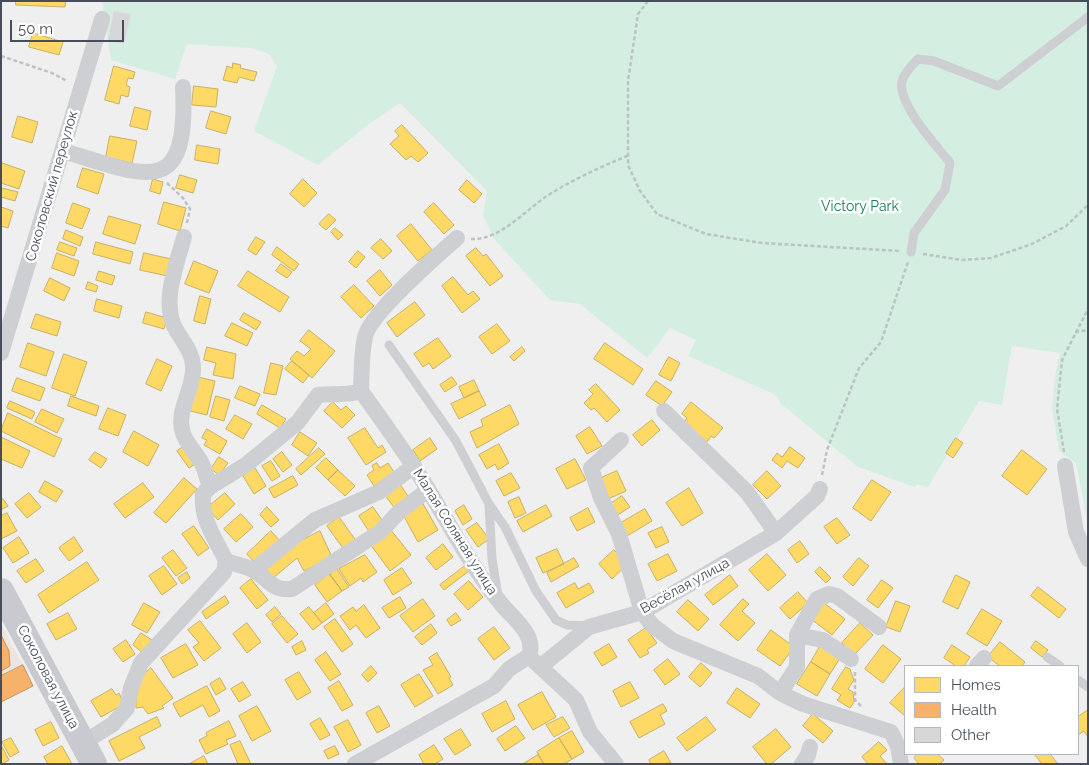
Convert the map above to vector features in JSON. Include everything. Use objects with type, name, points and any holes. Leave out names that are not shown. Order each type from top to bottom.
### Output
[{"type":"main road","name":"Соколовая улица","points":[[1,591],[89,754]]},
{"type":"street","name":"Соколовский переулок","points":[[1,353],[102,20]]},
{"type":"street","points":[[63,151],[137,173],[155,173],[168,166],[178,154],[185,117],[183,87]]},
{"type":"street","points":[[184,237],[170,294],[169,311],[174,326],[189,349],[193,368],[190,388],[180,422],[183,434],[202,464],[210,487]]},
{"type":"street","points":[[89,754],[127,708],[131,688],[141,663],[224,572],[226,561],[209,532],[202,508],[203,494],[210,487],[247,464],[298,422],[318,395],[330,393],[352,394],[361,391],[365,336],[370,325],[406,285],[457,238]]},
{"type":"street","name":"Малая Соляная улица","points":[[361,391],[414,466],[468,557],[499,601],[528,635],[532,646],[534,662]]},
{"type":"street","points":[[664,411],[747,492],[776,533]]},
{"type":"street","points":[[621,440],[591,468],[601,498],[620,534],[642,612],[652,625],[672,641],[758,676],[780,693],[802,704],[891,732],[901,740],[901,764]]},
{"type":"street","points":[[254,570],[315,520],[379,492],[414,466]]},
{"type":"street","points":[[1065,466],[1076,532],[1088,559]]},
{"type":"street","name":"Весёлая улица","points":[[355,764],[494,686],[509,669],[534,662],[590,627],[642,612],[776,533],[817,496],[820,489]]},
{"type":"street","points":[[226,561],[254,570],[267,583],[281,590],[292,589],[380,532],[398,512],[428,490]]},
{"type":"street","points":[[780,693],[797,667],[797,635],[817,599],[829,594],[837,596],[879,627]]},
{"type":"street","points":[[797,635],[823,640],[851,659]]},
{"type":"street","points":[[534,662],[551,674],[576,700],[590,732],[616,764]]},
{"type":"street","points":[[802,764],[808,755],[810,747]]},
{"type":"lane","points":[[911,252],[914,233],[945,190],[950,163],[903,98],[902,81],[910,68],[918,60],[934,61],[998,86],[1088,17]]},
{"type":"lane","points":[[389,345],[456,441],[489,504],[505,527],[536,591],[556,620],[567,625],[590,627]]},
{"type":"lane","points":[[489,504],[492,559],[499,601]]},
{"type":"lane","points":[[1047,657],[1059,665]]},
{"type":"path","points":[[648,1],[638,14],[628,81],[628,164],[640,191],[658,214],[706,234],[762,243],[911,252],[962,260],[991,258],[1032,244],[1066,226],[1088,205]]},
{"type":"path","points":[[1,56],[52,73],[81,89]]},
{"type":"path","points":[[457,238],[484,240],[497,234],[548,195],[628,156]]},
{"type":"path","points":[[146,173],[165,180],[183,198],[190,209],[184,237]]},
{"type":"path","points":[[820,489],[827,450],[859,368],[881,342],[911,252]]},
{"type":"path","points":[[1065,466],[1057,409],[1062,360],[1088,309]]},
{"type":"path","points":[[1076,332],[1088,330]]},
{"type":"path","points":[[851,659],[856,677],[855,700],[861,704],[862,722]]},
{"type":"shaded area","points":[[1,624],[23,665],[1,676]]},
{"type":"green space","name":"Victory Park","points":[[102,1],[1088,1],[1088,524],[1076,463],[1059,451],[1052,409],[1055,376],[1060,353],[1012,346],[1002,405],[979,401],[928,487],[917,484],[915,487],[858,467],[781,404],[776,395],[688,356],[696,340],[670,328],[647,358],[580,304],[550,300],[494,239],[483,215],[487,191],[400,103],[369,124],[318,165],[254,131],[277,66],[269,54],[251,48],[187,44],[175,79],[111,60]]},
{"type":"building: Homes","points":[[16,1],[66,1],[65,7],[16,5]]},
{"type":"building: Homes","points":[[33,33],[63,42],[59,55],[29,47]]},
{"type":"building: Homes","points":[[233,63],[241,65],[240,68],[257,72],[254,81],[239,77],[237,83],[223,80],[227,66],[232,68]]},
{"type":"building: Homes","points":[[114,66],[135,72],[133,79],[128,78],[126,85],[130,87],[128,97],[121,95],[119,104],[105,100]]},
{"type":"building: Homes","points":[[194,86],[218,89],[216,107],[192,105]]},
{"type":"building: Homes","points":[[135,107],[151,111],[147,130],[130,126]]},
{"type":"building: Homes","points":[[211,111],[231,117],[226,134],[206,128]]},
{"type":"building: Homes","points":[[18,116],[38,122],[32,143],[12,137]]},
{"type":"building: Homes","points":[[402,125],[428,153],[418,162],[411,156],[406,160],[390,144],[399,136],[395,131]]},
{"type":"building: Homes","points":[[110,136],[137,141],[132,163],[106,157]]},
{"type":"building: Homes","points":[[197,145],[220,149],[218,164],[195,160]]},
{"type":"building: Homes","points":[[2,163],[25,171],[19,189],[1,183]]},
{"type":"building: Homes","points":[[83,168],[104,174],[98,194],[77,187]]},
{"type":"building: Homes","points":[[180,175],[197,180],[193,193],[176,188]]},
{"type":"building: Homes","points":[[153,179],[163,182],[160,194],[150,191]]},
{"type":"building: Homes","points":[[303,179],[317,193],[304,207],[290,194]]},
{"type":"building: Homes","points":[[467,180],[482,194],[474,203],[459,190]]},
{"type":"building: Homes","points":[[2,188],[18,192],[15,201],[1,197]]},
{"type":"building: Homes","points":[[164,202],[186,208],[180,231],[158,224]]},
{"type":"building: Homes","points":[[73,203],[90,209],[82,229],[66,223]]},
{"type":"building: Homes","points":[[434,203],[454,225],[444,234],[424,212]]},
{"type":"building: Homes","points":[[1,207],[13,211],[8,228],[1,226]]},
{"type":"building: Homes","points":[[329,214],[336,220],[326,230],[319,224]]},
{"type":"building: Homes","points":[[109,216],[141,225],[135,244],[103,234]]},
{"type":"building: Homes","points":[[411,224],[432,250],[418,261],[397,236]]},
{"type":"building: Homes","points":[[335,228],[343,235],[338,240],[331,232]]},
{"type":"building: Homes","points":[[66,230],[83,237],[80,246],[63,239]]},
{"type":"building: Homes","points":[[256,237],[265,242],[256,255],[248,250]]},
{"type":"building: Homes","points":[[381,239],[392,251],[383,259],[371,248]]},
{"type":"building: Homes","points":[[60,242],[77,248],[74,256],[57,250]]},
{"type":"building: Homes","points":[[96,242],[133,252],[130,264],[93,254]]},
{"type":"building: Homes","points":[[277,247],[299,264],[294,271],[272,255]]},
{"type":"building: Homes","points":[[476,248],[483,256],[486,254],[503,276],[490,286],[466,256]]},
{"type":"building: Homes","points":[[358,251],[365,257],[356,268],[349,262]]},
{"type":"building: Homes","points":[[57,253],[79,261],[74,276],[52,268]]},
{"type":"building: Homes","points":[[144,253],[176,260],[172,277],[140,270]]},
{"type":"building: Homes","points":[[194,261],[218,271],[209,293],[185,284]]},
{"type":"building: Homes","points":[[281,264],[292,272],[287,278],[276,271]]},
{"type":"building: Homes","points":[[380,270],[392,285],[380,296],[367,281]]},
{"type":"building: Homes","points":[[99,271],[115,276],[112,285],[96,280]]},
{"type":"building: Homes","points":[[248,271],[289,297],[280,312],[238,286]]},
{"type":"building: Homes","points":[[453,277],[468,295],[473,291],[480,299],[462,313],[442,286]]},
{"type":"building: Homes","points":[[50,278],[70,288],[64,301],[44,291]]},
{"type":"building: Homes","points":[[88,282],[98,286],[96,292],[86,289]]},
{"type":"building: Homes","points":[[354,285],[374,306],[361,318],[341,297]]},
{"type":"building: Homes","points":[[200,296],[211,299],[205,324],[194,321]]},
{"type":"building: Homes","points":[[97,299],[122,306],[119,318],[94,311]]},
{"type":"building: Homes","points":[[415,302],[425,315],[397,337],[387,323]]},
{"type":"building: Homes","points":[[146,312],[167,318],[164,329],[143,323]]},
{"type":"building: Homes","points":[[244,313],[261,322],[256,330],[240,320]]},
{"type":"building: Homes","points":[[36,314],[61,322],[57,336],[31,328]]},
{"type":"building: Homes","points":[[232,323],[253,333],[247,346],[225,336]]},
{"type":"building: Homes","points":[[497,324],[510,341],[492,354],[479,337]]},
{"type":"building: Homes","points":[[309,330],[335,351],[312,378],[290,359],[297,351],[304,356],[311,349],[300,341]]},
{"type":"building: Homes","points":[[438,338],[451,356],[433,369],[429,363],[423,367],[414,354]]},
{"type":"building: Homes","points":[[28,343],[54,352],[46,376],[20,367]]},
{"type":"building: Homes","points":[[605,343],[643,369],[633,385],[594,359]]},
{"type":"building: Homes","points":[[207,347],[236,354],[233,379],[213,375],[216,363],[204,360]]},
{"type":"building: Homes","points":[[522,347],[525,351],[514,361],[510,357]]},
{"type":"building: Homes","points":[[64,354],[87,362],[75,396],[52,388]]},
{"type":"building: Homes","points":[[669,357],[680,363],[671,381],[659,375]]},
{"type":"building: Homes","points":[[157,359],[172,366],[161,391],[146,384]]},
{"type":"building: Homes","points":[[292,361],[309,375],[303,383],[285,369]]},
{"type":"building: Homes","points":[[271,363],[283,366],[276,395],[264,393]]},
{"type":"building: Homes","points":[[198,377],[215,381],[207,415],[190,411]]},
{"type":"building: Homes","points":[[452,377],[457,384],[445,392],[440,385]]},
{"type":"building: Homes","points":[[17,378],[45,388],[40,401],[12,391]]},
{"type":"building: Homes","points":[[474,380],[479,391],[464,398],[459,387]]},
{"type":"building: Homes","points":[[656,381],[672,392],[662,406],[646,395]]},
{"type":"building: Homes","points":[[596,384],[620,410],[607,422],[594,408],[591,410],[584,403],[593,394],[589,390]]},
{"type":"building: Homes","points":[[240,386],[260,394],[255,406],[235,398]]},
{"type":"building: Homes","points":[[479,391],[486,405],[459,419],[451,404]]},
{"type":"building: Homes","points":[[71,396],[99,406],[96,416],[68,406]]},
{"type":"building: Homes","points":[[216,396],[230,400],[224,421],[210,417]]},
{"type":"building: Homes","points":[[10,401],[35,412],[32,419],[7,408]]},
{"type":"building: Homes","points":[[333,402],[341,410],[346,406],[355,415],[342,428],[324,411]]},
{"type":"building: Homes","points":[[691,402],[723,428],[714,438],[711,436],[707,442],[684,423],[687,418],[682,414]]},
{"type":"building: Homes","points":[[262,405],[286,419],[280,428],[257,414]]},
{"type":"building: Homes","points":[[510,405],[519,424],[477,448],[470,432],[483,426],[481,420]]},
{"type":"building: Homes","points":[[108,408],[126,415],[118,436],[99,429]]},
{"type":"building: Homes","points":[[42,409],[64,419],[57,433],[35,422]]},
{"type":"building: Homes","points":[[8,413],[62,439],[54,457],[1,431]]},
{"type":"building: Homes","points":[[235,415],[252,424],[243,439],[226,429]]},
{"type":"building: Homes","points":[[652,420],[660,430],[642,446],[633,435]]},
{"type":"building: Homes","points":[[590,427],[602,446],[587,454],[576,436]]},
{"type":"building: Homes","points":[[365,428],[378,448],[382,445],[386,452],[366,465],[348,438]]},
{"type":"building: Homes","points":[[207,429],[227,441],[220,454],[204,445],[207,440],[202,438]]},
{"type":"building: Homes","points":[[134,431],[159,445],[148,466],[123,452]]},
{"type":"building: Homes","points":[[300,432],[317,443],[308,456],[292,445]]},
{"type":"building: Homes","points":[[1,437],[30,451],[22,468],[1,459]]},
{"type":"building: Homes","points":[[430,438],[437,449],[420,461],[413,450]]},
{"type":"building: Homes","points":[[956,438],[963,443],[953,458],[946,453]]},
{"type":"building: Homes","points":[[499,444],[509,463],[498,470],[495,464],[487,469],[479,455]]},
{"type":"building: Homes","points":[[183,447],[195,464],[189,468],[177,451]]},
{"type":"building: Homes","points":[[790,447],[805,458],[798,468],[787,461],[782,468],[772,460],[777,453],[782,457]]},
{"type":"building: Homes","points":[[319,448],[325,454],[301,475],[296,469]]},
{"type":"building: Homes","points":[[1022,450],[1047,469],[1027,495],[1002,476]]},
{"type":"building: Homes","points":[[95,452],[107,459],[101,468],[89,460]]},
{"type":"building: Homes","points":[[282,452],[292,465],[283,472],[273,459]]},
{"type":"building: Homes","points":[[219,457],[228,463],[219,475],[211,469]]},
{"type":"building: Homes","points":[[326,458],[338,470],[328,480],[316,468]]},
{"type":"building: Homes","points":[[575,459],[586,480],[567,489],[556,469]]},
{"type":"building: Homes","points":[[271,461],[280,476],[272,481],[262,466]]},
{"type":"building: Homes","points":[[377,463],[380,468],[388,463],[394,472],[374,486],[367,475],[374,470],[372,466]]},
{"type":"building: Homes","points":[[255,468],[266,486],[254,494],[243,476]]},
{"type":"building: Homes","points":[[338,470],[355,486],[345,496],[328,480]]},
{"type":"building: Homes","points":[[617,471],[626,491],[608,499],[599,479]]},
{"type":"building: Homes","points":[[767,471],[781,486],[767,499],[753,485]]},
{"type":"building: Homes","points":[[511,473],[520,488],[504,496],[496,481]]},
{"type":"building: Homes","points":[[293,476],[298,485],[274,498],[269,489]]},
{"type":"building: Homes","points":[[184,478],[197,489],[166,523],[154,513]]},
{"type":"building: Homes","points":[[872,480],[891,492],[871,521],[853,508]]},
{"type":"building: Homes","points":[[45,481],[63,491],[56,502],[39,492]]},
{"type":"building: Homes","points":[[143,483],[154,497],[125,518],[114,504]]},
{"type":"building: Homes","points":[[399,483],[410,499],[396,510],[384,494]]},
{"type":"building: Homes","points":[[689,488],[703,513],[682,526],[666,503]]},
{"type":"building: Homes","points":[[29,493],[41,507],[27,518],[15,504]]},
{"type":"building: Homes","points":[[225,493],[235,504],[218,520],[207,508]]},
{"type":"building: Homes","points":[[622,496],[630,507],[616,516],[609,505]]},
{"type":"building: Homes","points":[[519,497],[526,513],[515,518],[508,502]]},
{"type":"building: Homes","points":[[3,499],[8,506],[1,510],[1,500]]},
{"type":"building: Homes","points":[[422,502],[438,530],[418,542],[402,513]]},
{"type":"building: Homes","points":[[464,505],[472,519],[463,525],[455,511]]},
{"type":"building: Homes","points":[[546,505],[552,516],[523,532],[517,521]]},
{"type":"building: Homes","points":[[267,507],[279,520],[271,527],[260,515]]},
{"type":"building: Homes","points":[[373,507],[384,523],[370,533],[359,516]]},
{"type":"building: Homes","points":[[588,508],[595,522],[577,531],[570,518]]},
{"type":"building: Homes","points":[[645,509],[652,521],[627,536],[619,524]]},
{"type":"building: Homes","points":[[7,513],[17,531],[1,539],[1,516]]},
{"type":"building: Homes","points":[[241,514],[253,527],[236,542],[224,529]]},
{"type":"building: Homes","points":[[339,517],[357,542],[345,551],[327,526]]},
{"type":"building: Homes","points":[[837,518],[850,535],[837,544],[824,527]]},
{"type":"building: Homes","points":[[477,523],[489,539],[478,547],[466,530]]},
{"type":"building: Homes","points":[[194,526],[209,548],[198,556],[182,534]]},
{"type":"building: Homes","points":[[662,527],[669,542],[656,548],[648,533]]},
{"type":"building: Homes","points":[[390,529],[411,555],[390,571],[370,544]]},
{"type":"building: Homes","points":[[271,531],[279,540],[255,563],[247,554]]},
{"type":"building: Homes","points":[[320,531],[332,557],[304,571],[297,558],[273,578],[264,567],[291,546]]},
{"type":"building: Homes","points":[[19,537],[29,553],[13,563],[3,548]]},
{"type":"building: Homes","points":[[74,537],[83,551],[69,561],[59,548]]},
{"type":"building: Homes","points":[[800,541],[809,554],[797,563],[788,550]]},
{"type":"building: Homes","points":[[443,544],[453,557],[436,570],[426,558]]},
{"type":"building: Homes","points":[[557,549],[564,564],[543,573],[536,558]]},
{"type":"building: Homes","points":[[173,550],[187,568],[176,576],[162,558]]},
{"type":"building: Homes","points":[[614,550],[628,564],[612,579],[599,564]]},
{"type":"building: Homes","points":[[668,554],[677,571],[657,581],[648,564]]},
{"type":"building: Homes","points":[[767,554],[786,575],[768,591],[749,570]]},
{"type":"building: Homes","points":[[365,555],[377,572],[363,582],[361,578],[350,586],[339,569]]},
{"type":"building: Homes","points":[[574,558],[579,566],[551,582],[547,573]]},
{"type":"building: Homes","points":[[859,558],[869,566],[853,586],[843,577]]},
{"type":"building: Homes","points":[[36,559],[44,571],[26,583],[17,571]]},
{"type":"building: Homes","points":[[87,562],[99,580],[49,613],[38,595]]},
{"type":"building: Homes","points":[[164,566],[177,584],[162,595],[149,576]]},
{"type":"building: Homes","points":[[465,566],[469,571],[444,590],[440,585]]},
{"type":"building: Homes","points":[[820,567],[831,578],[826,583],[815,572]]},
{"type":"building: Homes","points":[[402,568],[412,583],[393,595],[384,580]]},
{"type":"building: Homes","points":[[337,569],[349,587],[342,591],[330,574]]},
{"type":"building: Homes","points":[[187,572],[190,578],[182,584],[178,578]]},
{"type":"building: Homes","points":[[329,574],[342,591],[327,602],[315,585]]},
{"type":"building: Homes","points":[[730,575],[738,586],[713,605],[705,595]]},
{"type":"building: Homes","points":[[956,575],[970,582],[958,609],[943,602]]},
{"type":"building: Homes","points":[[251,579],[268,600],[257,609],[240,588]]},
{"type":"building: Homes","points":[[882,580],[893,588],[878,608],[867,600]]},
{"type":"building: Homes","points":[[469,581],[483,597],[468,610],[454,594]]},
{"type":"building: Homes","points":[[575,583],[578,589],[589,583],[594,592],[566,608],[557,593]]},
{"type":"building: Homes","points":[[1038,587],[1066,609],[1059,618],[1031,596]]},
{"type":"building: Homes","points":[[798,592],[808,603],[790,619],[780,608]]},
{"type":"building: Homes","points":[[225,596],[229,603],[206,619],[202,612]]},
{"type":"building: Homes","points":[[400,597],[406,608],[389,618],[382,608]]},
{"type":"building: Homes","points":[[423,599],[435,616],[413,632],[400,616]]},
{"type":"building: Homes","points":[[743,599],[749,604],[742,611],[755,623],[738,641],[720,625]]},
{"type":"building: Homes","points":[[688,600],[709,619],[698,631],[677,612]]},
{"type":"building: Homes","points":[[896,601],[910,606],[900,632],[886,627]]},
{"type":"building: Homes","points":[[144,603],[160,612],[147,633],[132,625]]},
{"type":"building: Homes","points":[[326,603],[334,614],[322,623],[314,613]]},
{"type":"building: Homes","points":[[824,603],[845,619],[832,635],[811,619]]},
{"type":"building: Homes","points":[[364,605],[380,628],[366,638],[356,625],[350,630],[340,616],[353,607],[356,611]]},
{"type":"building: Homes","points":[[275,607],[281,614],[272,622],[266,615]]},
{"type":"building: Homes","points":[[309,607],[322,623],[313,630],[300,614]]},
{"type":"building: Homes","points":[[982,609],[1002,621],[987,646],[967,634]]},
{"type":"building: Homes","points":[[68,613],[77,629],[56,640],[47,624]]},
{"type":"building: Homes","points":[[456,613],[461,620],[451,626],[447,620]]},
{"type":"building: Homes","points":[[282,616],[298,634],[287,643],[272,624]]},
{"type":"building: Homes","points":[[335,619],[353,644],[342,652],[324,627]]},
{"type":"building: Homes","points":[[200,621],[221,648],[204,661],[193,647],[199,643],[188,630]]},
{"type":"building: Homes","points":[[247,623],[261,642],[247,653],[233,634]]},
{"type":"building: Homes","points":[[860,623],[873,635],[854,655],[842,643]]},
{"type":"building: Homes","points":[[431,624],[437,633],[422,645],[415,637]]},
{"type":"building: Homes","points":[[494,627],[510,648],[494,660],[478,639]]},
{"type":"building: Homes","points":[[646,628],[657,643],[647,650],[649,653],[640,658],[628,640]]},
{"type":"building: Homes","points":[[771,630],[794,647],[780,666],[757,650]]},
{"type":"building: Homes","points":[[141,633],[152,640],[143,653],[133,645]]},
{"type":"building: Homes","points":[[126,640],[135,654],[123,662],[113,649]]},
{"type":"building: Homes","points":[[302,641],[306,650],[296,655],[292,647]]},
{"type":"building: Homes","points":[[1036,641],[1048,650],[1042,657],[1031,648]]},
{"type":"building: Homes","points":[[1000,642],[1025,662],[1023,665],[999,665],[988,657]]},
{"type":"building: Homes","points":[[822,643],[842,655],[830,674],[811,662]]},
{"type":"building: Homes","points":[[186,644],[198,665],[173,678],[161,658]]},
{"type":"building: Homes","points":[[609,644],[617,657],[602,666],[594,653]]},
{"type":"building: Homes","points":[[883,645],[901,659],[883,683],[865,669]]},
{"type":"building: Homes","points":[[952,645],[970,657],[965,665],[954,665],[944,658]]},
{"type":"building: Homes","points":[[326,652],[341,674],[330,681],[315,660]]},
{"type":"building: Homes","points":[[437,653],[451,677],[449,678],[453,685],[438,694],[423,670],[433,665],[429,658]]},
{"type":"building: Homes","points":[[668,659],[680,674],[665,685],[654,670]]},
{"type":"building: Homes","points":[[811,662],[830,674],[817,696],[797,684]]},
{"type":"building: Homes","points":[[701,663],[712,673],[700,687],[689,677]]},
{"type":"building: Homes","points":[[371,666],[377,673],[368,682],[362,675]]},
{"type":"building: Homes","points":[[846,667],[850,669],[854,680],[848,689],[853,692],[854,702],[850,708],[837,700],[841,695],[832,689]]},
{"type":"building: Homes","points":[[151,668],[173,698],[162,706],[164,708],[148,714],[143,707],[136,708],[136,692],[143,675]]},
{"type":"building: Homes","points":[[299,672],[311,692],[297,700],[285,680]]},
{"type":"building: Homes","points":[[419,674],[433,696],[415,707],[401,685]]},
{"type":"building: Homes","points":[[220,678],[226,689],[216,695],[210,684]]},
{"type":"building: Homes","points":[[339,681],[353,705],[342,711],[328,688]]},
{"type":"building: Homes","points":[[243,682],[251,695],[239,702],[231,689]]},
{"type":"building: Homes","points":[[630,682],[639,698],[621,707],[613,691]]},
{"type":"building: Homes","points":[[207,686],[220,711],[209,717],[203,705],[180,717],[173,704]]},
{"type":"building: Homes","points":[[737,688],[760,704],[750,718],[727,703]]},
{"type":"building: Homes","points":[[904,688],[904,715],[890,703]]},
{"type":"building: Homes","points":[[112,689],[116,695],[119,693],[124,704],[101,717],[91,701]]},
{"type":"building: Homes","points":[[542,692],[556,717],[533,730],[518,705]]},
{"type":"building: Homes","points":[[506,701],[515,719],[492,732],[482,714]]},
{"type":"building: Homes","points":[[663,704],[667,711],[660,715],[665,724],[639,738],[630,722]]},
{"type":"building: Homes","points":[[257,706],[271,731],[252,741],[239,716]]},
{"type":"building: Homes","points":[[379,706],[390,726],[377,733],[366,713]]},
{"type":"building: Homes","points":[[1088,710],[1088,737],[1084,731],[1079,734],[1079,716]]},
{"type":"building: Homes","points":[[813,714],[833,731],[823,743],[803,726]]},
{"type":"building: Homes","points":[[157,717],[161,726],[139,737],[145,748],[119,761],[109,741]]},
{"type":"building: Homes","points":[[563,717],[570,728],[554,737],[546,725]]},
{"type":"building: Homes","points":[[706,717],[716,730],[687,751],[677,738]]},
{"type":"building: Homes","points":[[320,718],[330,735],[320,740],[310,724]]},
{"type":"building: Homes","points":[[348,720],[361,745],[348,752],[334,727]]},
{"type":"building: Homes","points":[[229,721],[236,736],[226,740],[228,744],[206,754],[199,740],[207,736],[206,733]]},
{"type":"building: Homes","points":[[51,722],[59,738],[43,746],[35,730]]},
{"type":"building: Homes","points":[[516,726],[525,738],[505,751],[497,739]]},
{"type":"building: Homes","points":[[461,729],[471,745],[455,755],[444,739]]},
{"type":"building: Homes","points":[[776,729],[791,747],[771,764],[767,764],[753,747]]},
{"type":"building: Homes","points":[[572,731],[584,752],[572,759],[559,738]]},
{"type":"building: Homes","points":[[11,738],[19,752],[10,757],[2,742]]},
{"type":"building: Homes","points":[[559,738],[572,759],[564,764],[544,764],[537,752]]},
{"type":"building: Homes","points":[[240,741],[251,764],[238,764],[230,745]]},
{"type":"building: Homes","points":[[879,742],[887,750],[880,756],[887,764],[868,764],[862,757]]},
{"type":"building: Homes","points":[[1,745],[9,760],[2,764],[1,764]]},
{"type":"building: Homes","points":[[434,745],[443,759],[435,764],[424,764],[419,755]]},
{"type":"building: Homes","points":[[62,746],[72,764],[48,764],[44,757]]},
{"type":"building: Homes","points":[[335,746],[339,754],[328,759],[324,751]]},
{"type":"building: Homes","points":[[664,751],[671,763],[651,764],[649,760]]},
{"type":"building: Homes","points":[[538,755],[544,764],[523,764]]},
{"type":"building: Homes","points":[[917,755],[938,755],[944,760],[940,764],[919,764],[914,758]]},
{"type":"building: Homes","points":[[1035,755],[1051,755],[1058,764],[1042,764]]},
{"type":"building: Homes","points":[[204,756],[208,764],[189,764]]},
{"type":"building: Health","points":[[1,635],[9,651],[10,666],[1,671]]},
{"type":"building: Health","points":[[23,665],[33,686],[1,702],[1,676]]},
{"type":"building: Other","points":[[114,11],[131,14],[124,44],[108,41]]}]
